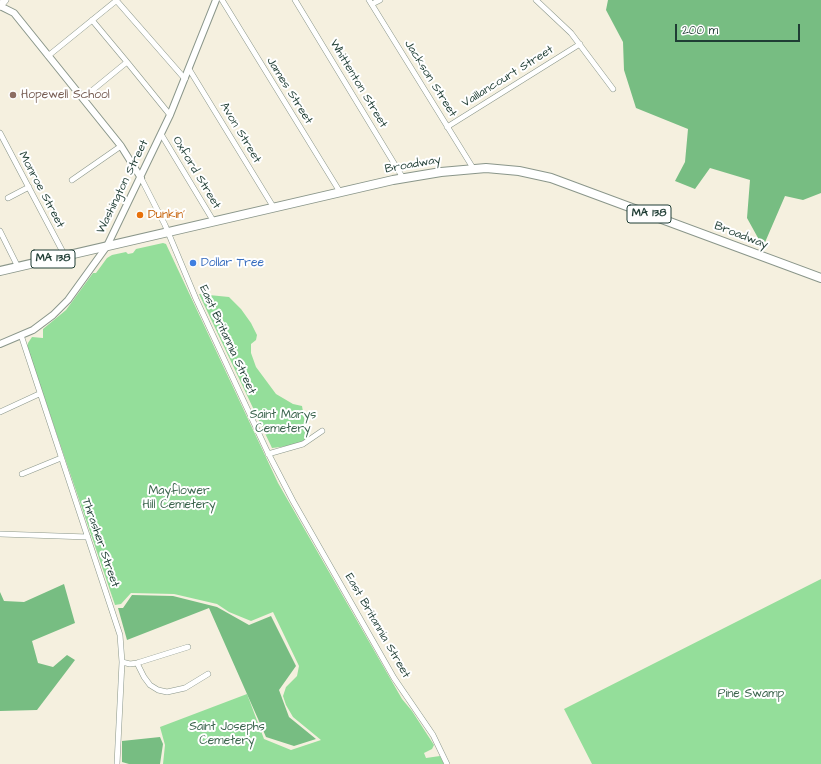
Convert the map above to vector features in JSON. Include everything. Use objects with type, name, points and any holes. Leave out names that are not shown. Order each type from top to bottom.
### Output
[{"type":"main road","points":[[0,6],[5,0]]},
{"type":"main road","name":"Broadway","points":[[0,271],[404,178],[472,168],[512,170],[551,178],[821,278]]},
{"type":"street","points":[[48,56],[116,0],[185,79]]},
{"type":"street","name":"Washington Street","points":[[0,344],[43,324],[66,302],[107,246],[170,115],[216,0]]},
{"type":"street","name":"James Street","points":[[222,0],[340,192]]},
{"type":"street","name":"Whittenton Street","points":[[295,0],[404,178]]},
{"type":"street","points":[[371,2],[380,0]]},
{"type":"street","points":[[536,0],[543,2],[568,30],[613,89]]},
{"type":"street","name":"Jackson Street","points":[[371,2],[472,168]]},
{"type":"street","name":"East Britannia Street","points":[[0,6],[14,13],[121,146],[141,178],[168,233],[196,299],[268,454],[293,501],[390,671],[433,735],[447,764]]},
{"type":"street","points":[[92,20],[170,115]]},
{"type":"street","name":"Vaillancourt Street","points":[[447,126],[580,44]]},
{"type":"street","points":[[83,98],[127,62]]},
{"type":"street","name":"Avon Street","points":[[189,69],[274,208]]},
{"type":"street","name":"Monroe Street","points":[[0,133],[65,256]]},
{"type":"street","name":"Oxford Street","points":[[161,134],[214,222]]},
{"type":"street","points":[[72,180],[121,146]]},
{"type":"street","points":[[8,198],[28,187]]},
{"type":"street","points":[[0,231],[18,267]]},
{"type":"street","name":"Thrasher Street","points":[[21,335],[39,394],[119,629],[122,662],[116,764]]},
{"type":"street","points":[[0,412],[39,394]]},
{"type":"street","points":[[268,454],[303,444],[322,431]]},
{"type":"street","points":[[22,474],[61,458]]},
{"type":"street","points":[[0,534],[88,537]]},
{"type":"street","points":[[122,662],[130,664],[137,663],[188,647]]},
{"type":"street","points":[[137,663],[144,678],[150,685],[167,692],[185,688],[208,674]]},
{"type":"green space","points":[[608,0],[821,0],[821,193],[803,200],[785,196],[763,247],[747,218],[750,180],[710,168],[695,189],[675,181],[685,162],[688,129],[636,108],[624,70],[623,42],[606,10]]},
{"type":"green space","name":"Mayflower Hill Cemetery","points":[[163,243],[166,244],[278,483],[402,699],[412,711],[434,745],[432,749],[424,753],[426,758],[440,756],[444,764],[163,764],[165,745],[160,727],[247,694],[264,739],[291,750],[321,740],[293,717],[286,705],[283,696],[286,687],[297,676],[299,666],[273,612],[251,621],[229,612],[217,604],[174,594],[131,593],[121,604],[115,605],[27,347],[32,337],[43,338],[43,329],[66,310],[93,273],[96,273],[107,258],[112,255],[126,252],[128,254],[133,253],[136,249]]},
{"type":"green space","name":"Saint Marys Cemetery","points":[[199,294],[229,297],[241,309],[257,335],[256,340],[251,344],[251,353],[256,367],[276,394],[293,404],[302,406],[308,440],[297,445],[272,448]]},
{"type":"green space","name":"Pine Swamp","points":[[821,579],[821,764],[592,764],[564,709]]},
{"type":"green space","points":[[64,584],[75,623],[32,641],[38,663],[53,667],[67,655],[75,660],[37,710],[0,711],[0,592],[4,601],[24,602]]},
{"type":"green space","points":[[132,595],[173,596],[217,607],[249,625],[271,616],[296,666],[279,690],[289,717],[316,739],[294,746],[266,737],[209,608],[127,640],[118,608],[123,608]]},
{"type":"green space","points":[[160,737],[163,744],[160,764],[129,764],[122,762],[122,741]]},
{"type":"place","name":"Hopewell School","points":[[13,95]]},
{"type":"place","name":"Dunkin'","points":[[140,215]]},
{"type":"place","name":"Dollar Tree","points":[[193,263]]},
{"type":"park label","name":"Saint Josephs Cemetery","points":[[227,734]]}]
